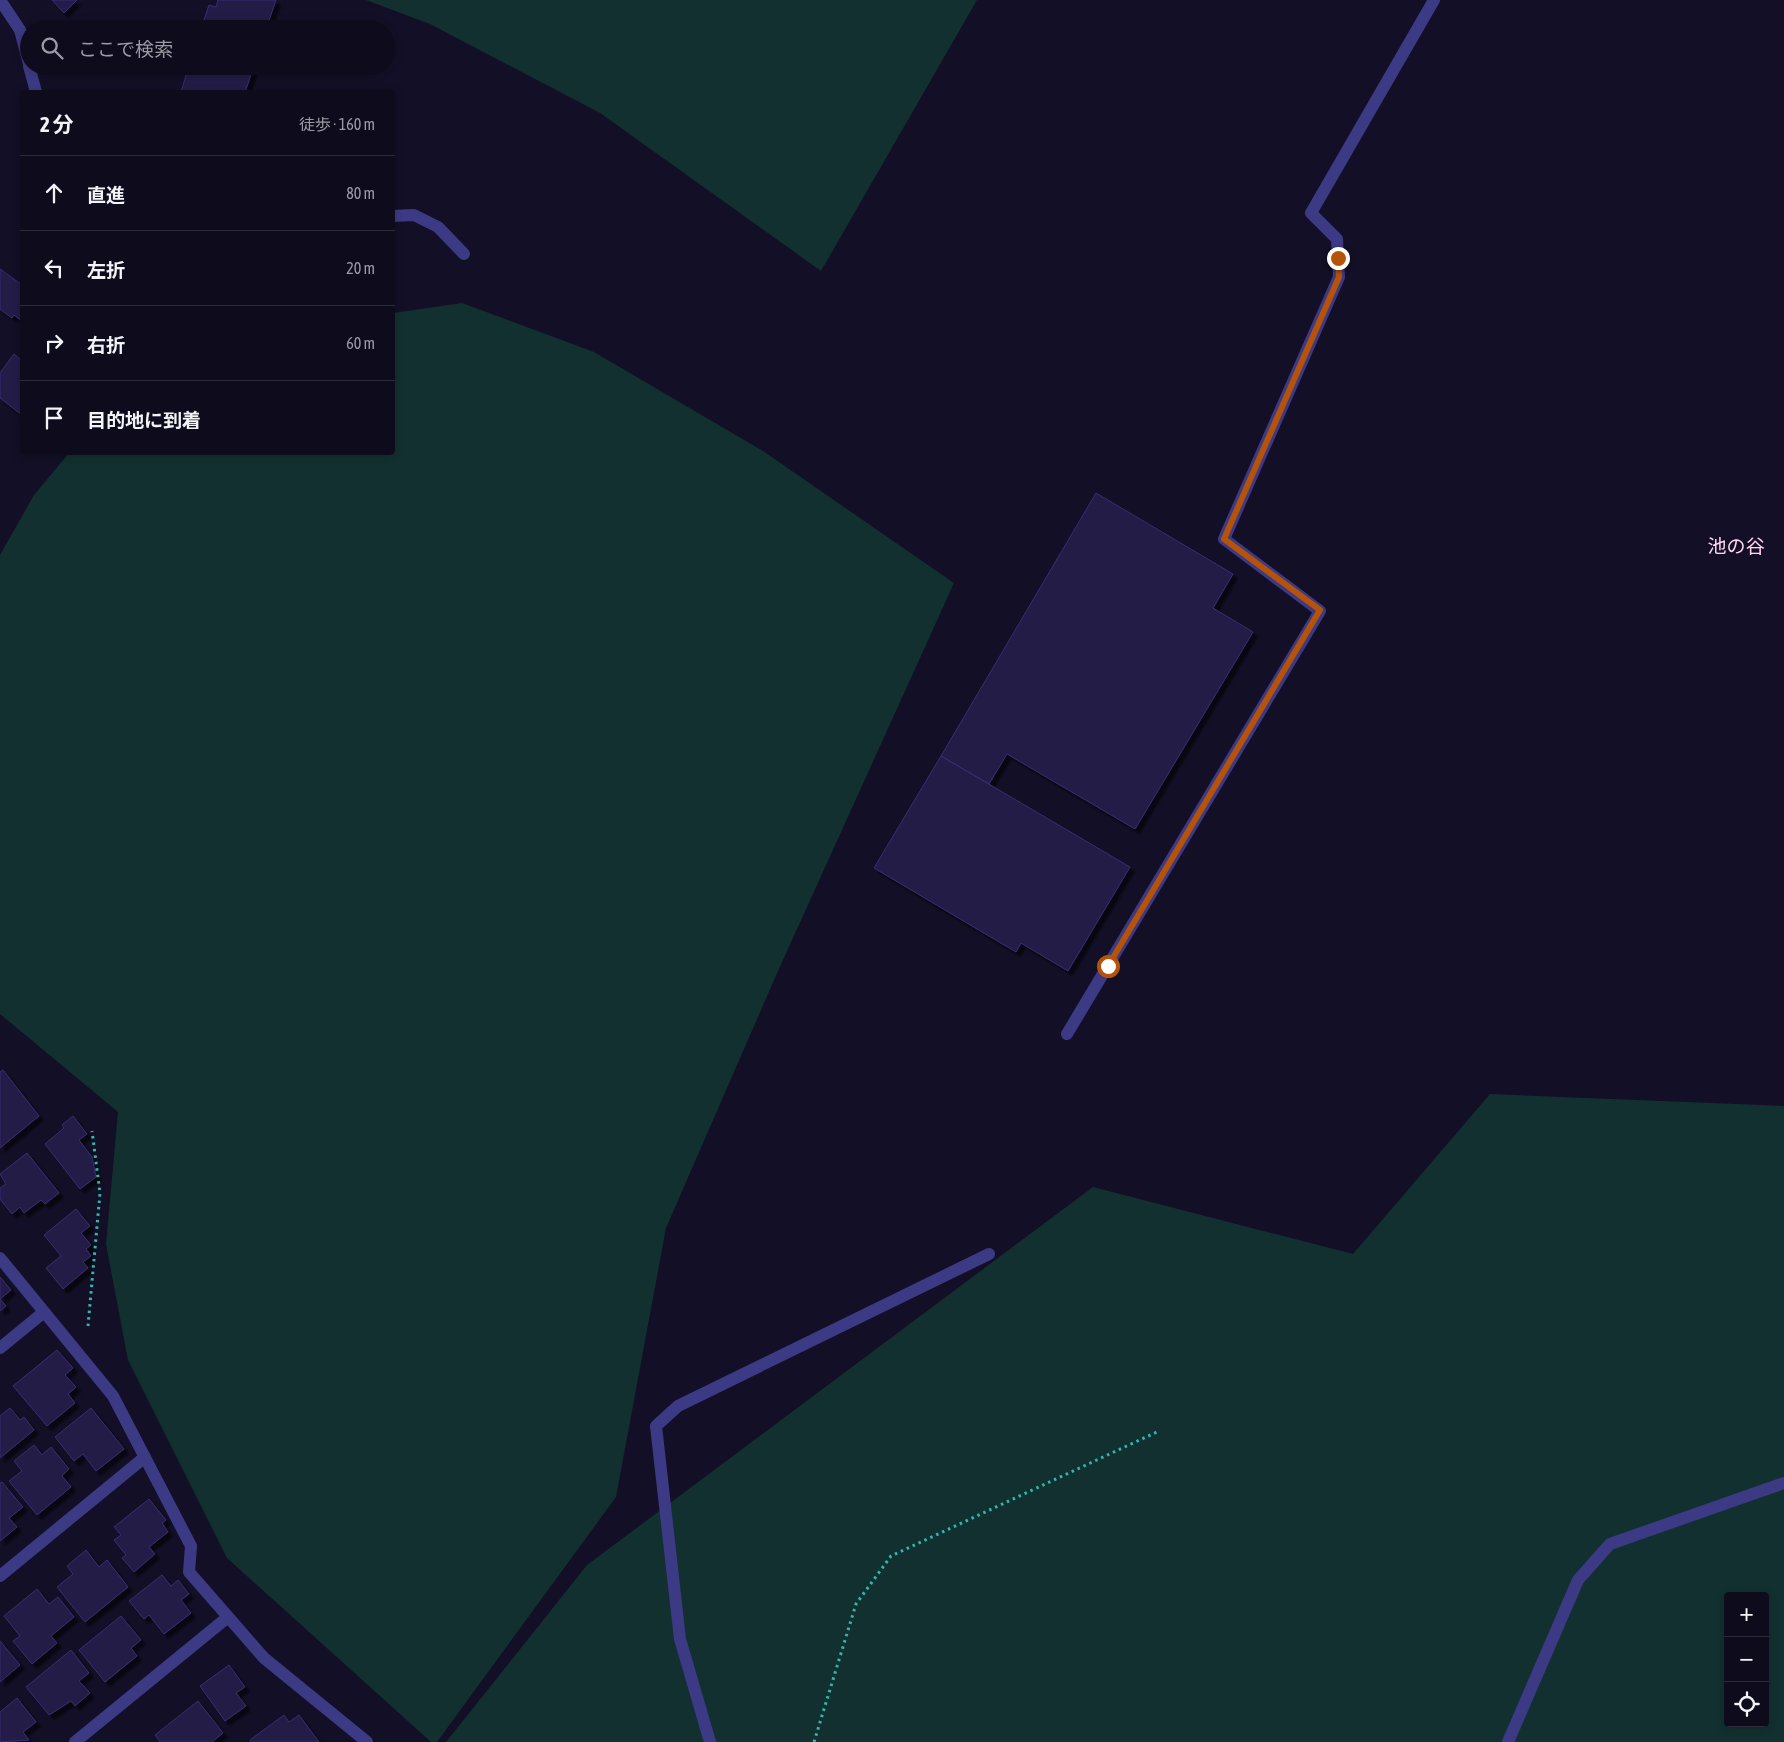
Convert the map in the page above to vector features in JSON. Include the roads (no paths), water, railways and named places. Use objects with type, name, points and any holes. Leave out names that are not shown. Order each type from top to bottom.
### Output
[{"type":"street","points":[[0,0],[20,30]]},
{"type":"street","points":[[1067,1034],[1320,610],[1224,539],[1339,277],[1337,239],[1311,213],[1434,0]]},
{"type":"street","points":[[32,75],[35,90]]},
{"type":"street","points":[[395,216],[414,215],[438,227],[464,254]]},
{"type":"street","points":[[710,1742],[680,1639],[656,1426],[678,1406],[989,1254]]},
{"type":"street","points":[[0,1258],[113,1396],[190,1546],[189,1572],[264,1658],[360,1740]]},
{"type":"street","points":[[0,1348],[44,1312]]},
{"type":"street","points":[[0,1576],[145,1457]]},
{"type":"street","points":[[1508,1742],[1578,1580],[1610,1544],[1784,1483]]},
{"type":"street","points":[[75,1742],[228,1617]]},
{"type":"district","name":"池の谷","points":[[1736,546]]}]
